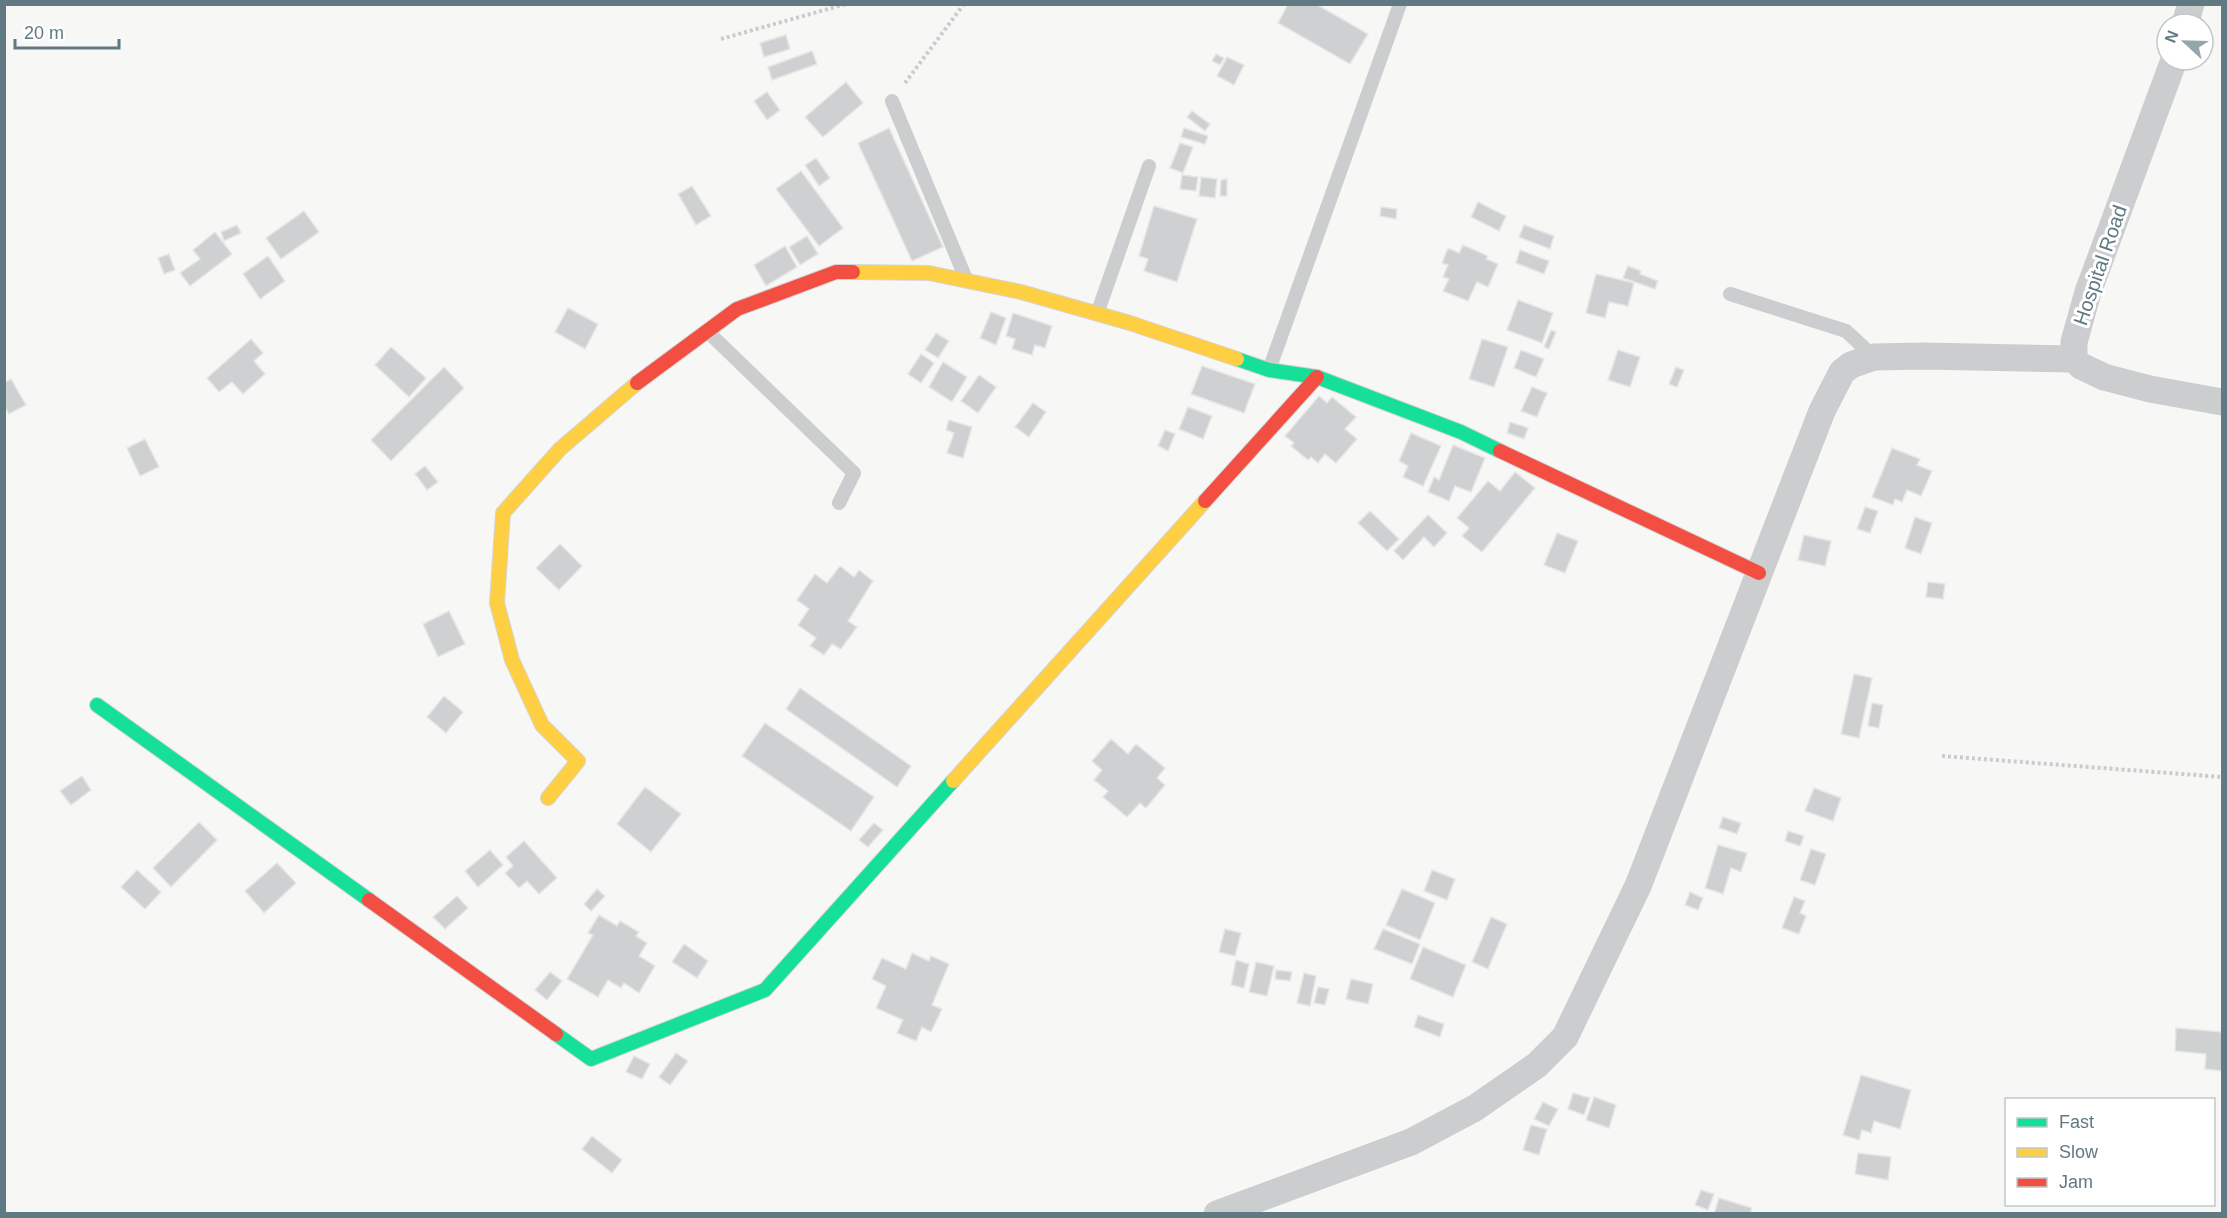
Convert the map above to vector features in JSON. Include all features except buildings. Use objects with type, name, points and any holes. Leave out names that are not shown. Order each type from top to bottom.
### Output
[{"type":"street","name":"Hospital Road","points":[[2074,359],[2074,342],[2088,292],[2170,72]]},
{"type":"street","points":[[549,798],[578,761],[542,725],[512,660],[497,603],[503,513],[560,449],[648,373],[737,309],[836,272],[929,273],[1022,292],[1269,370],[1317,378],[1461,432],[1759,573]]},
{"type":"street","points":[[1217,1214],[1411,1142],[1475,1108],[1537,1065],[1565,1037],[1638,886],[1759,573],[1835,383],[1842,372],[1851,365],[1874,357],[2074,359],[2081,366],[2104,377],[2150,389],[2223,402]]},
{"type":"street","points":[[97,705],[591,1059],[765,990],[1317,378]]},
{"type":"lane","points":[[1269,370],[1400,4]]},
{"type":"lane","points":[[892,101],[967,281]]},
{"type":"lane","points":[[1097,314],[1149,166]]},
{"type":"lane","points":[[1730,294],[1846,331],[1874,357]]},
{"type":"lane","points":[[707,331],[854,473],[839,503]]},
{"type":"path","points":[[721,39],[846,4]]},
{"type":"path","points":[[892,101],[964,4]]},
{"type":"path","points":[[1942,756],[2223,777]]},
{"type":"traffic: fast","points":[[1237,359],[1269,370],[1317,377],[1461,432],[1500,451]]},
{"type":"traffic: fast","points":[[97,705],[369,900]]},
{"type":"traffic: fast","points":[[556,1034],[591,1059],[765,990],[953,781]]},
{"type":"traffic: slow","points":[[853,272],[929,273],[1021,292],[1130,323],[1237,359]]},
{"type":"traffic: slow","points":[[548,798],[578,761],[542,725],[512,660],[497,603],[503,513],[560,449],[637,383]]},
{"type":"traffic: slow","points":[[953,781],[1205,501]]},
{"type":"traffic: jam","points":[[637,383],[737,309],[836,272],[853,272]]},
{"type":"traffic: jam","points":[[1205,501],[1317,377]]},
{"type":"traffic: jam","points":[[1500,451],[1759,573]]},
{"type":"traffic: jam","points":[[369,900],[556,1034]]}]
